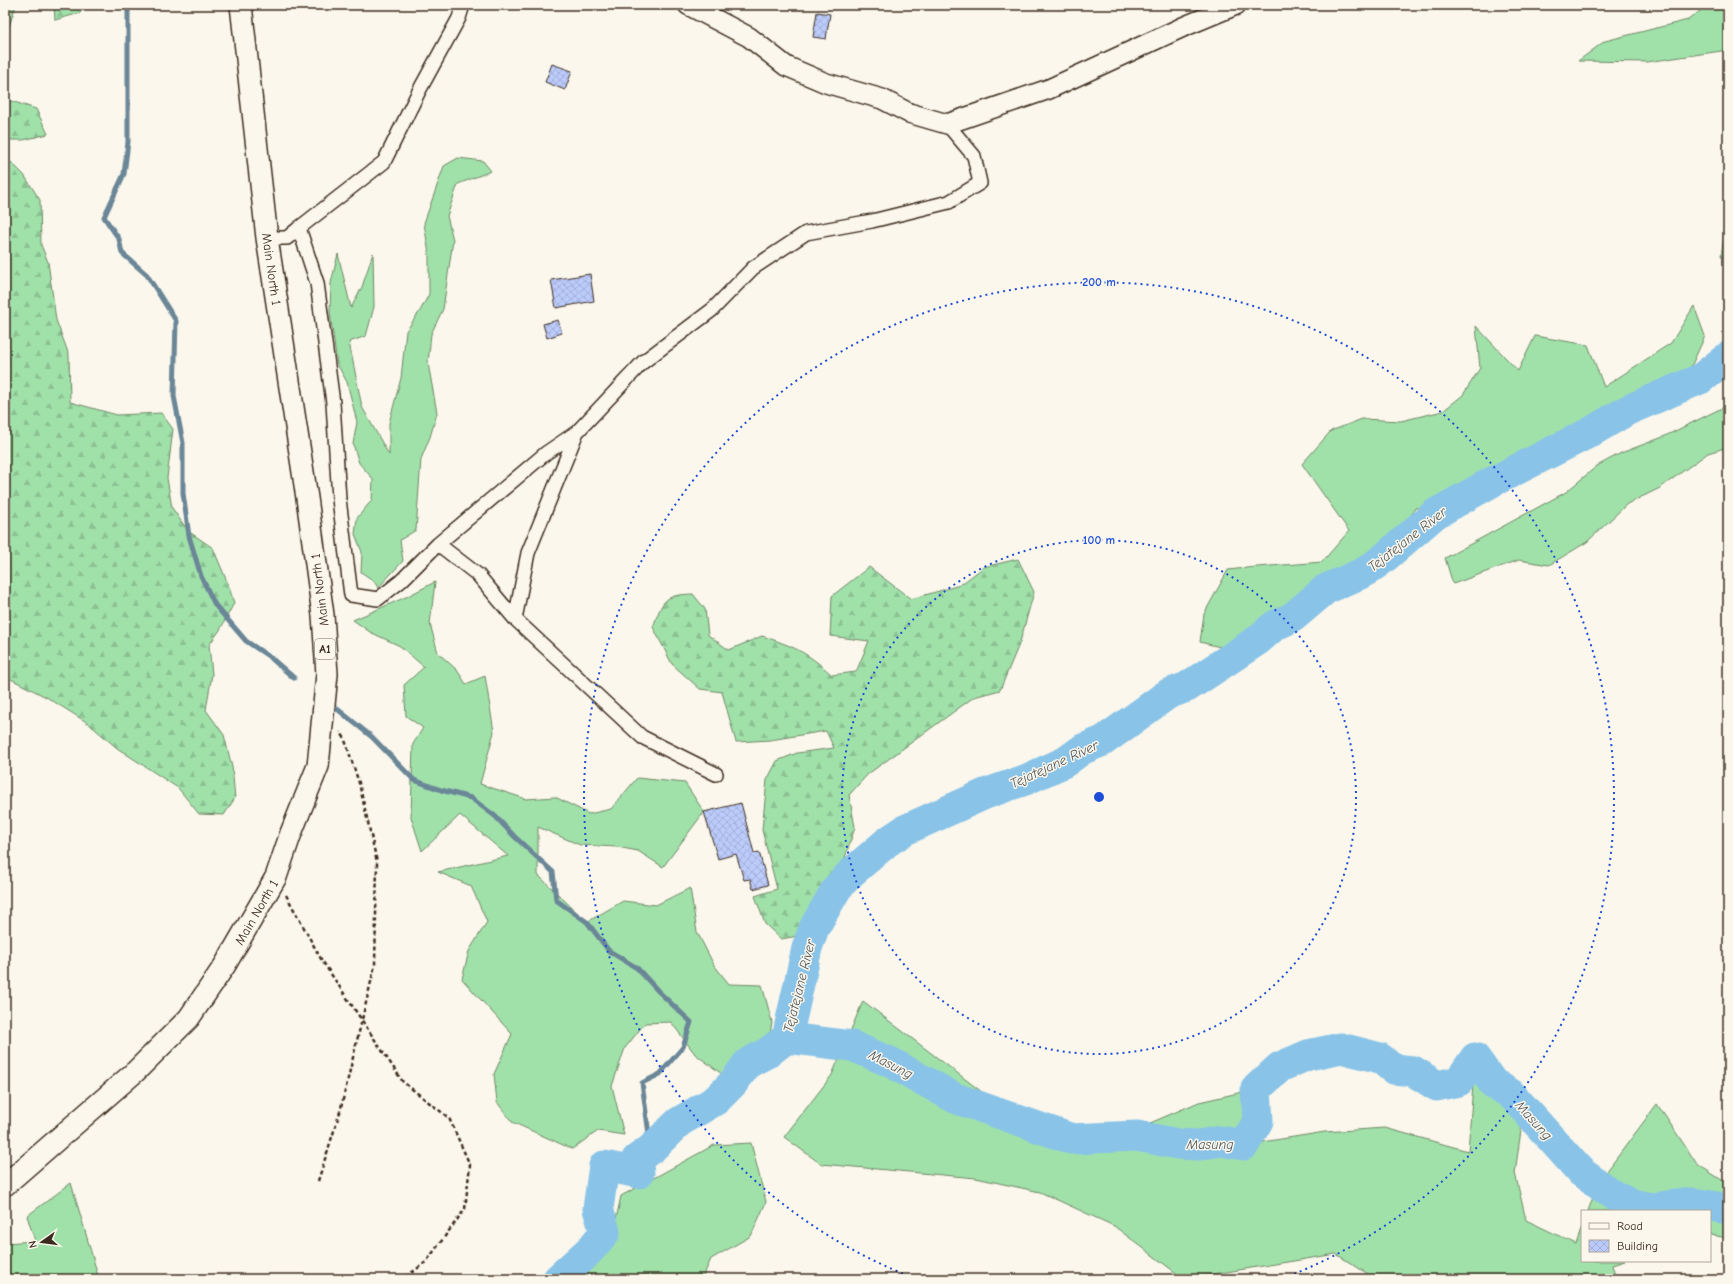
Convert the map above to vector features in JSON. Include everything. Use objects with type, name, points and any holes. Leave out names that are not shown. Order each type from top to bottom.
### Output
[{"type":"main road","name":"Main North 1","points":[[5,1185],[136,1071],[188,1018],[225,965],[276,878],[291,833],[318,766],[327,674],[323,615],[308,498],[267,238],[240,5]]},
{"type":"street","points":[[267,238],[287,238],[384,162],[419,91],[459,18],[463,5]]},
{"type":"street","points":[[299,228],[317,283],[333,403],[339,499],[351,595],[378,598],[400,581],[438,544],[546,453],[577,432],[643,362],[712,310],[753,268],[806,233],[872,221],[949,202],[980,183],[974,156],[947,124],[909,113],[882,99],[826,84],[786,66],[750,37],[688,5]]},
{"type":"street","points":[[947,124],[1049,89],[1183,27],[1236,5]]},
{"type":"street","points":[[515,619],[528,553],[577,432]]},
{"type":"street","points":[[438,544],[478,575],[515,619],[642,737],[716,774]]},
{"type":"path","points":[[318,1181],[340,1112],[375,965],[377,862],[359,783],[344,737],[324,712]]},
{"type":"path","points":[[276,878],[321,959],[403,1082],[449,1118],[470,1165],[465,1209],[426,1262],[403,1279]]},
{"type":"green space","points":[[5,5],[16,5],[5,39]]},
{"type":"green space","points":[[54,5],[86,5],[80,13],[55,20]]},
{"type":"green space","points":[[1708,5],[1728,5],[1728,50],[1647,62],[1578,61],[1605,41],[1688,20]]},
{"type":"green space","points":[[8,100],[36,109],[48,134],[23,140],[5,140],[5,103]]},
{"type":"green space","points":[[5,145],[6,157],[24,175],[40,200],[41,245],[48,262],[56,320],[69,355],[70,402],[117,415],[161,413],[173,429],[167,478],[172,508],[188,531],[213,548],[228,584],[234,603],[220,630],[209,645],[212,674],[206,710],[224,735],[232,767],[235,798],[224,815],[199,814],[178,788],[117,748],[88,723],[48,698],[5,676]]},
{"type":"green space","points":[[458,158],[483,161],[491,171],[458,184],[447,216],[453,240],[443,309],[431,334],[428,363],[437,413],[430,437],[421,459],[416,530],[400,540],[403,561],[378,588],[374,581],[361,572],[362,552],[355,534],[357,518],[372,500],[373,479],[359,463],[353,444],[357,422],[347,382],[337,364],[330,312],[331,283],[338,254],[351,308],[362,287],[373,253],[374,307],[366,336],[349,342],[362,407],[389,455],[389,423],[401,378],[406,331],[420,311],[429,294],[429,254],[424,223],[444,166]]},
{"type":"green space","points":[[1728,214],[1728,255],[1721,256],[1727,216]]},
{"type":"green space","points":[[1694,306],[1705,336],[1690,369],[1511,473],[1446,508],[1415,508],[1396,547],[1365,572],[1240,652],[1200,642],[1204,614],[1228,570],[1322,562],[1349,531],[1302,464],[1331,431],[1362,419],[1401,421],[1443,411],[1463,395],[1480,368],[1476,326],[1518,371],[1535,336],[1588,345],[1604,387],[1671,343]]},
{"type":"green space","points":[[1728,405],[1728,447],[1708,453],[1660,488],[1627,504],[1587,542],[1549,565],[1519,560],[1453,584],[1445,558],[1566,492],[1597,466],[1621,453],[1663,437]]},
{"type":"green space","points":[[1018,559],[1034,592],[1020,642],[1000,690],[974,697],[868,774],[849,795],[855,827],[841,870],[827,904],[798,936],[781,939],[765,924],[755,896],[777,889],[762,830],[767,780],[777,761],[797,753],[834,748],[826,731],[770,740],[736,742],[722,692],[700,689],[672,664],[653,627],[662,605],[670,598],[693,594],[705,609],[708,635],[729,650],[762,636],[782,643],[807,655],[832,675],[856,672],[869,641],[830,636],[832,596],[869,567],[911,599],[960,585],[984,567]]},
{"type":"green space","points":[[435,582],[430,624],[438,653],[457,670],[466,684],[485,676],[494,732],[480,784],[526,799],[555,797],[589,814],[611,809],[637,778],[685,783],[704,812],[663,867],[638,851],[617,847],[580,845],[538,827],[538,875],[587,922],[623,901],[656,905],[690,888],[697,932],[714,965],[729,984],[762,985],[772,1022],[767,1053],[734,1083],[695,1054],[671,1022],[645,1023],[625,1048],[612,1086],[624,1135],[598,1131],[572,1149],[512,1122],[497,1102],[494,1074],[512,1034],[462,979],[469,951],[487,922],[471,886],[438,872],[508,856],[460,815],[422,851],[411,817],[413,744],[423,728],[406,716],[404,685],[424,667],[400,646],[370,632],[353,620],[406,597]]},
{"type":"green space","points":[[863,1001],[1016,1118],[1120,1136],[1199,1102],[1256,1089],[1244,1145],[1325,1132],[1385,1128],[1468,1151],[1475,1058],[1524,1109],[1515,1173],[1526,1220],[1576,1244],[1581,1230],[1581,1262],[1622,1262],[1612,1265],[1616,1279],[1376,1279],[1336,1254],[1184,1279],[1114,1226],[1040,1192],[976,1178],[821,1164],[784,1137],[832,1075]]},
{"type":"green space","points":[[1657,1104],[1697,1164],[1728,1184],[1728,1238],[1711,1235],[1711,1210],[1588,1210],[1598,1183]]},
{"type":"green space","points":[[751,1143],[766,1202],[751,1236],[711,1259],[702,1279],[582,1279],[610,1247],[621,1196],[714,1145]]},
{"type":"green space","points":[[71,1183],[99,1279],[5,1279],[5,1243],[35,1241],[27,1216]]},
{"type":"building","points":[[817,12],[830,14],[826,39],[813,37]]},
{"type":"building","points":[[552,64],[572,71],[565,90],[545,82]]},
{"type":"building","points":[[590,274],[594,301],[556,308],[551,280]]},
{"type":"building","points":[[558,320],[562,333],[547,338],[543,324]]},
{"type":"building","points":[[741,803],[754,853],[759,852],[768,885],[753,889],[750,879],[744,880],[736,854],[718,859],[704,812]]},
{"type":"waterway","points":[[128,5],[128,142],[124,174],[104,217],[119,239],[122,253],[147,275],[176,321],[174,396],[183,443],[183,493],[189,536],[201,576],[215,605],[246,641],[271,658],[294,678]]},
{"type":"waterway","name":"Tejatejane River","points":[[558,1279],[591,1249],[605,1232],[598,1209],[604,1166],[639,1173],[637,1159],[651,1149],[679,1122],[716,1100],[733,1083],[748,1063],[767,1053],[787,1038],[807,948],[814,928],[837,888],[852,872],[887,842],[905,830],[985,794],[1025,780],[1065,762],[1083,749],[1103,741],[1168,694],[1187,687],[1258,640],[1274,626],[1293,617],[1326,589],[1365,572],[1383,559],[1435,514],[1492,482],[1589,433],[1628,410],[1700,379],[1728,357]]},
{"type":"waterway","points":[[336,708],[372,737],[414,780],[441,790],[471,798],[495,816],[515,837],[553,872],[556,900],[587,922],[609,951],[637,968],[659,992],[691,1022],[683,1047],[660,1074],[642,1083],[651,1149]]},
{"type":"waterway","name":"Masung","points":[[787,1038],[852,1046],[890,1062],[955,1098],[1072,1139],[1137,1136],[1178,1144],[1199,1145],[1220,1141],[1244,1145],[1258,1121],[1256,1089],[1280,1067],[1308,1055],[1341,1048],[1380,1058],[1393,1069],[1413,1071],[1437,1086],[1459,1081],[1475,1058],[1493,1083],[1511,1094],[1581,1172],[1613,1195],[1631,1204],[1652,1208],[1693,1203],[1728,1209]]}]
